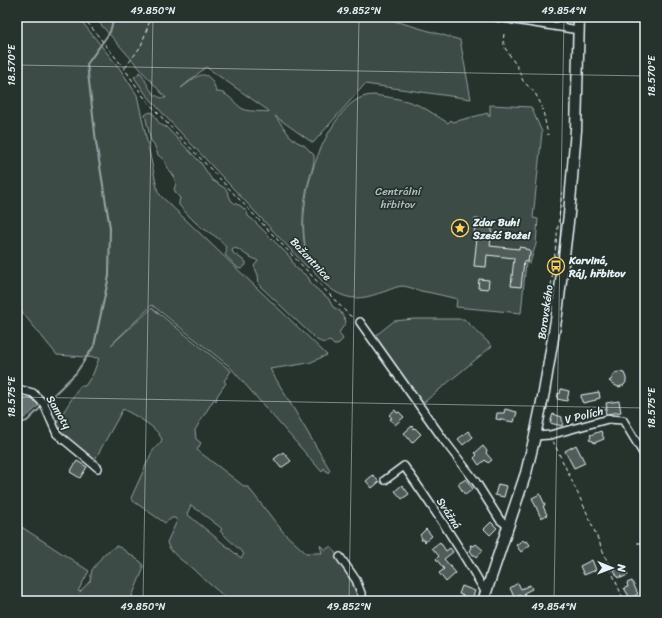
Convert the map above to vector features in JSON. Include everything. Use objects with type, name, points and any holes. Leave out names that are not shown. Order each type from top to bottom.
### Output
[{"type":"main road","name":"Borovského","points":[[485,597],[526,473],[544,392],[557,314],[568,220],[576,130],[579,17]]},
{"type":"street","points":[[496,17],[579,30]]},
{"type":"street","points":[[561,17],[561,27]]},
{"type":"street","points":[[360,322],[443,440],[476,482],[500,520],[508,526]]},
{"type":"street","name":"Samoty","points":[[17,389],[33,393],[44,404],[58,434],[98,468]]},
{"type":"street","name":"V Polích","points":[[535,436],[550,435],[608,419],[623,420],[645,454]]},
{"type":"street","name":"Svážná","points":[[385,480],[404,466],[472,568],[485,597]]},
{"type":"street","points":[[340,557],[356,580],[364,601]]},
{"type":"path","name":"Bažantnice","points":[[83,17],[124,68],[143,96],[164,120],[349,315],[360,322]]},
{"type":"path","points":[[124,68],[140,46],[151,17]]},
{"type":"path","points":[[504,34],[503,41],[505,48],[518,68],[523,81],[535,93],[542,106],[548,135]]},
{"type":"path","points":[[550,435],[587,513],[624,601]]},
{"type":"green space","points":[[17,17],[78,17],[120,69],[137,95],[158,192],[327,355],[309,363],[270,369],[330,470],[328,473],[324,468],[322,472],[229,366],[152,305],[111,345],[152,308],[231,371],[224,381],[226,383],[217,396],[216,401],[214,399],[195,430],[196,439],[201,443],[197,450],[245,487],[248,487],[284,533],[306,553],[322,553],[320,545],[325,550],[331,546],[357,587],[362,601],[229,601],[170,550],[167,542],[177,521],[175,518],[172,518],[165,523],[133,501],[131,498],[152,452],[162,440],[151,426],[123,409],[93,463],[57,432],[57,422],[80,386],[85,386],[93,374],[99,358],[57,355],[17,306]],"holes":[[[191,505],[222,529],[220,531],[244,554],[241,558],[187,514]]]},
{"type":"green space","points":[[94,17],[381,17],[460,40],[471,99],[365,84],[313,143],[275,116],[290,136],[297,142],[304,145],[314,155],[313,167],[305,198],[303,217],[305,246],[310,265],[308,268],[165,116],[145,93],[134,77],[138,75],[139,72],[141,73],[154,94],[161,98],[166,98]],"holes":[[[206,67],[269,111],[252,111],[243,109],[224,94],[216,92],[214,84],[206,75],[197,76],[181,88]]]},
{"type":"green space","name":"Centrální hřbitov","points":[[368,95],[396,98],[413,103],[426,109],[448,123],[451,120],[453,122],[488,113],[488,116],[490,116],[490,105],[531,107],[542,132],[533,218],[538,219],[536,244],[530,263],[526,263],[521,313],[456,307],[457,299],[403,286],[365,297],[352,298],[331,289],[316,274],[307,255],[304,238],[305,201],[315,164],[321,147],[342,113],[358,99]]},
{"type":"green space","points":[[152,112],[159,123],[166,127],[201,163],[212,180],[226,189],[231,200],[247,212],[248,216],[290,257],[295,267],[308,277],[312,285],[328,298],[333,307],[340,311],[346,321],[339,333],[343,339],[337,345],[334,345],[330,341],[320,342],[317,340],[259,285],[258,275],[254,266],[258,261],[235,248],[232,250],[233,253],[246,262],[246,265],[241,269],[238,268],[225,255],[226,247],[223,243],[199,226],[179,205],[180,198],[174,189],[176,184],[174,176],[164,160],[158,155],[154,144],[151,141],[145,115]]},
{"type":"green space","points":[[414,319],[464,319],[492,346],[422,404],[375,336],[394,321]]},
{"type":"green space","points":[[17,524],[89,571],[78,591],[80,592],[90,581],[92,570],[104,554],[116,546],[121,548],[143,565],[143,570],[130,601],[17,601]]},
{"type":"shaded area","points":[[27,397],[39,405],[26,417],[17,422],[17,401]]},
{"type":"building","points":[[475,219],[493,221],[490,246],[519,249],[519,247],[530,250],[528,262],[524,261],[521,287],[511,286],[514,258],[487,255],[486,267],[474,266],[477,237],[474,237]]},
{"type":"building","points":[[479,279],[489,280],[488,289],[478,288]]},
{"type":"building","points":[[615,373],[624,373],[626,382],[624,385],[619,387],[609,381]]},
{"type":"building","points":[[561,389],[569,391],[567,401],[557,399],[558,393],[560,394]]},
{"type":"building","points":[[599,392],[600,398],[582,402],[581,395]]},
{"type":"building","points":[[619,401],[621,412],[606,414],[606,403]]},
{"type":"building","points":[[505,409],[517,412],[514,422],[496,419],[497,413],[504,413]]},
{"type":"building","points":[[395,410],[404,417],[395,425],[390,419],[392,418],[389,415]]},
{"type":"building","points":[[553,414],[562,417],[562,426],[550,423]]},
{"type":"building","points":[[412,426],[421,434],[412,443],[404,433]]},
{"type":"building","points":[[468,431],[473,437],[463,445],[458,439]]},
{"type":"building","points":[[601,431],[604,439],[594,443],[593,441],[589,440],[591,437],[590,435]]},
{"type":"building","points":[[576,445],[585,463],[574,468],[565,451]]},
{"type":"building","points":[[483,446],[487,451],[486,453],[492,460],[488,463],[485,460],[479,465],[474,458],[477,455],[475,453]]},
{"type":"building","points":[[283,452],[291,461],[281,468],[274,459]]},
{"type":"building","points":[[77,461],[87,467],[80,478],[70,472]]},
{"type":"building","points":[[373,475],[379,482],[372,488],[366,481]]},
{"type":"building","points":[[466,479],[473,489],[465,495],[458,484]]},
{"type":"building","points":[[498,484],[507,486],[504,497],[495,495]]},
{"type":"building","points":[[402,485],[409,494],[402,499],[395,491]]},
{"type":"building","points":[[540,494],[545,505],[543,506],[547,515],[541,518],[532,498]]},
{"type":"building","points":[[491,522],[497,528],[490,535],[484,529]]},
{"type":"building","points":[[426,529],[432,536],[425,542],[424,540],[421,540],[422,538],[420,535]]},
{"type":"building","points":[[523,540],[525,542],[527,541],[530,545],[521,552],[516,545]]},
{"type":"building","points":[[440,542],[446,551],[450,548],[453,552],[444,559],[456,573],[446,582],[439,573],[444,569],[436,559],[439,556],[432,548]]},
{"type":"building","points":[[476,544],[483,550],[477,557],[469,550],[471,548],[470,545],[474,546]]},
{"type":"building","points":[[592,560],[596,570],[584,575],[580,566]]},
{"type":"building","points":[[623,566],[628,575],[618,578],[614,570]]},
{"type":"building","points":[[632,581],[638,594],[630,598],[624,588],[628,587],[627,583]]},
{"type":"building","points":[[518,583],[521,589],[530,585],[532,589],[524,593],[527,601],[522,601],[520,595],[514,597],[510,588]]},
{"type":"building","points":[[462,586],[475,591],[472,599],[459,594]]},
{"type":"waterway","points":[[17,424],[27,421],[76,373],[94,346],[109,276],[110,228],[96,142],[87,64],[110,32],[114,17]]},
{"type":"waterway","points":[[638,543],[645,543]]},
{"type":"place","name":"Zdar Buh! Sześć Boże!","points":[[460,228]]},
{"type":"place","name":"Karviná, Ráj, hřbitov","points":[[556,266]]}]
